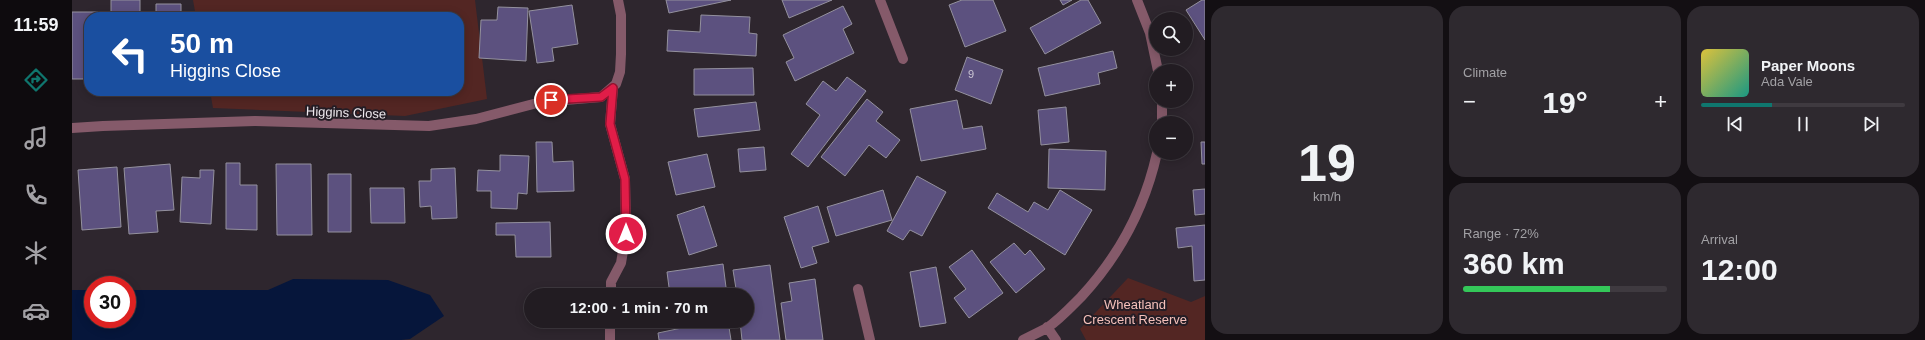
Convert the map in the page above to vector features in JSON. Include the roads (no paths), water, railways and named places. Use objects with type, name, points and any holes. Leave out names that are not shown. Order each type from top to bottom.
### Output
[{"type":"street","points":[[611,288],[611,282],[624,254],[626,228],[625,179],[610,124],[613,88],[619,78],[621,67],[621,15],[618,0]]},
{"type":"street","points":[[880,0],[903,59]]},
{"type":"street","points":[[1137,0],[1150,33],[1157,64]]},
{"type":"street","name":"Higgins Close","points":[[72,128],[255,121],[429,126],[476,119],[541,102],[601,97],[613,88]]},
{"type":"street","points":[[1023,340],[1047,327],[1070,308],[1095,281],[1120,247],[1146,193],[1156,160]]},
{"type":"street","points":[[858,289],[870,340]]},
{"type":"street","points":[[1047,327],[1056,340]]},
{"type":"street","points":[[610,328],[610,340]]},
{"type":"water","points":[[293,279],[388,280],[430,295],[444,316],[410,339],[401,340],[72,340],[72,290],[84,290],[84,328],[136,328],[136,290],[268,290]]},
{"type":"park label","name":"Wheatland Crescent Reserve","points":[[1135,312]]}]
